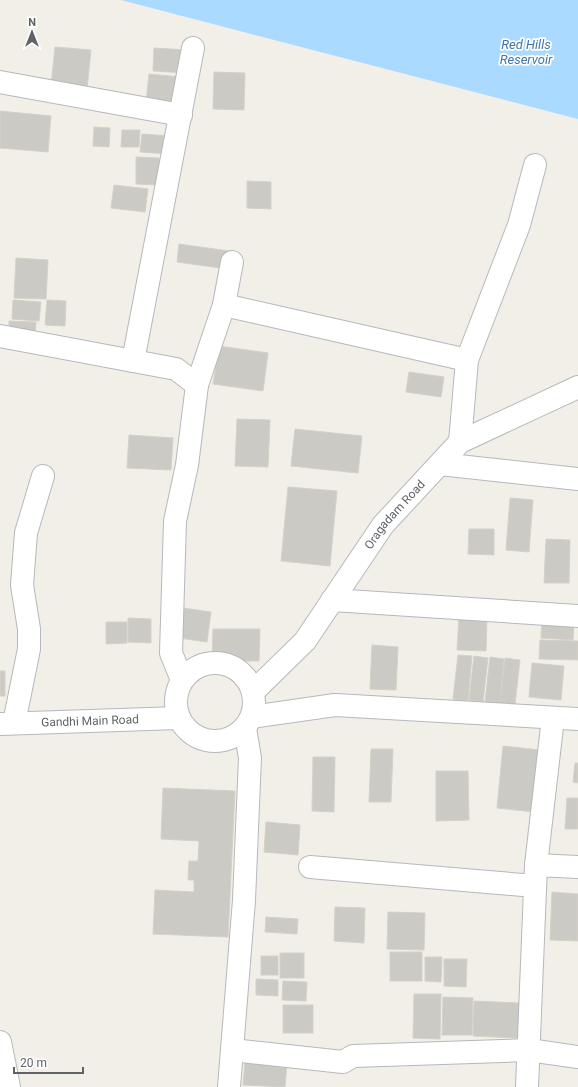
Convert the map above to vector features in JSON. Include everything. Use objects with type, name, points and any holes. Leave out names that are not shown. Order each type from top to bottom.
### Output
[{"type":"street","points":[[133,361],[193,48]]},
{"type":"street","points":[[0,82],[181,115]]},
{"type":"street","points":[[460,442],[467,360],[519,225],[534,165]]},
{"type":"street","points":[[182,680],[171,653],[175,521],[187,465],[197,385],[224,305],[232,262]]},
{"type":"street","points":[[224,305],[467,360]]},
{"type":"street","points":[[0,336],[176,369],[197,385]]},
{"type":"street","name":"Oragadam Road","points":[[254,692],[305,641],[383,525],[460,442],[578,386]]},
{"type":"street","points":[[440,464],[578,479]]},
{"type":"street","points":[[7,723],[29,649],[29,629],[22,585],[25,539],[43,476]]},
{"type":"street","points":[[332,600],[578,616]]},
{"type":"street","points":[[229,1087],[245,868],[250,758],[249,722],[255,705],[254,692],[248,680],[239,671],[228,665],[216,663],[203,665],[192,671],[182,680],[177,692],[176,706],[179,718],[186,729],[197,737],[210,741],[223,741],[236,736],[249,722],[335,705],[578,719]]},
{"type":"street","name":"Gandhi Main Road","points":[[7,723],[179,718]]},
{"type":"street","points":[[527,1087],[535,876],[553,718]]},
{"type":"street","points":[[310,867],[535,876],[578,867]]},
{"type":"street","points":[[0,1042],[8,1087]]},
{"type":"street","points":[[232,1050],[343,1062],[353,1056],[529,1050],[578,1057]]},
{"type":"water","name":"Red Hills Reservoir","points":[[121,0],[578,0],[578,119]]},
{"type":"building","points":[[55,47],[91,50],[87,89],[51,86]]},
{"type":"building","points":[[154,48],[188,50],[186,73],[153,71]]},
{"type":"building","points":[[214,72],[245,73],[244,110],[213,109]]},
{"type":"building","points":[[149,74],[180,77],[177,106],[146,103]]},
{"type":"building","points":[[0,111],[51,116],[48,152],[0,148]]},
{"type":"building","points":[[94,127],[110,128],[109,147],[93,146]]},
{"type":"building","points":[[122,130],[140,130],[139,147],[121,147]]},
{"type":"building","points":[[142,134],[171,136],[170,154],[140,152]]},
{"type":"building","points":[[136,157],[159,158],[159,185],[136,184]]},
{"type":"building","points":[[247,181],[271,182],[271,209],[247,208]]},
{"type":"building","points":[[114,185],[148,189],[145,212],[111,208]]},
{"type":"building","points":[[179,244],[229,251],[227,269],[177,262]]},
{"type":"building","points":[[16,258],[48,260],[46,299],[14,298]]},
{"type":"building","points":[[13,300],[41,302],[39,321],[12,319]]},
{"type":"building","points":[[47,300],[66,301],[65,326],[45,325]]},
{"type":"building","points":[[9,321],[36,322],[35,336],[9,335]]},
{"type":"building","points":[[219,346],[268,353],[263,391],[213,384]]},
{"type":"building","points":[[409,372],[444,377],[441,397],[406,392]]},
{"type":"building","points":[[237,419],[270,420],[268,467],[235,466]]},
{"type":"building","points":[[295,429],[362,436],[358,473],[291,466]]},
{"type":"building","points":[[129,435],[173,438],[171,470],[127,468]]},
{"type":"building","points":[[288,487],[337,491],[330,566],[281,561]]},
{"type":"building","points":[[510,498],[533,500],[529,552],[506,550]]},
{"type":"building","points":[[469,529],[494,529],[494,555],[468,554]]},
{"type":"building","points":[[546,539],[570,540],[569,583],[544,583]]},
{"type":"building","points":[[183,608],[211,612],[207,642],[179,638]]},
{"type":"building","points":[[459,616],[487,617],[486,651],[457,650]]},
{"type":"building","points":[[542,616],[574,618],[573,640],[541,638]]},
{"type":"building","points":[[128,618],[151,619],[151,643],[128,642]]},
{"type":"building","points":[[106,622],[127,622],[127,643],[106,644]]},
{"type":"building","points":[[213,629],[260,629],[259,661],[212,661]]},
{"type":"building","points":[[540,640],[578,641],[578,660],[539,659]]},
{"type":"building","points":[[372,645],[398,647],[396,690],[370,689]]},
{"type":"building","points":[[458,655],[472,656],[468,701],[453,699]]},
{"type":"building","points":[[474,656],[488,658],[483,702],[469,700]]},
{"type":"building","points":[[490,657],[504,659],[500,703],[485,702]]},
{"type":"building","points":[[505,658],[520,660],[515,704],[500,703]]},
{"type":"building","points":[[532,663],[564,666],[561,700],[529,697]]},
{"type":"building","points":[[0,671],[5,671],[5,696],[0,696]]},
{"type":"building","points":[[503,746],[540,750],[534,812],[497,808]]},
{"type":"building","points":[[371,749],[393,749],[391,802],[369,802]]},
{"type":"building","points":[[313,757],[335,757],[334,812],[312,811]]},
{"type":"building","points":[[575,763],[578,763],[578,783],[573,782]]},
{"type":"building","points":[[436,771],[468,771],[469,820],[436,821]]},
{"type":"building","points":[[163,788],[235,791],[228,937],[153,934],[155,890],[194,892],[194,880],[188,880],[189,861],[198,861],[199,841],[161,839]]},
{"type":"building","points":[[567,798],[578,798],[578,829],[565,829]]},
{"type":"building","points":[[266,822],[300,825],[298,855],[264,852]]},
{"type":"building","points":[[552,892],[578,894],[578,941],[550,940]]},
{"type":"building","points":[[335,907],[365,908],[364,943],[334,941]]},
{"type":"building","points":[[388,912],[425,913],[424,950],[387,949]]},
{"type":"building","points":[[266,917],[298,919],[297,934],[265,932]]},
{"type":"building","points":[[390,952],[422,952],[422,981],[390,981]]},
{"type":"building","points":[[280,953],[304,953],[304,978],[280,978]]},
{"type":"building","points":[[261,956],[278,956],[278,975],[261,975]]},
{"type":"building","points":[[425,957],[442,957],[441,982],[425,981]]},
{"type":"building","points":[[444,959],[467,959],[466,987],[444,986]]},
{"type":"building","points":[[256,979],[278,980],[278,996],[256,995]]},
{"type":"building","points":[[283,981],[307,982],[306,1001],[282,1000]]},
{"type":"building","points":[[414,994],[441,994],[440,1039],[413,1038]]},
{"type":"building","points":[[443,997],[473,998],[472,1035],[442,1035]]},
{"type":"building","points":[[474,1001],[519,1003],[518,1038],[473,1036]]},
{"type":"building","points":[[283,1005],[313,1005],[313,1033],[283,1033]]},
{"type":"building","points":[[245,1062],[287,1064],[285,1087],[243,1085]]}]
